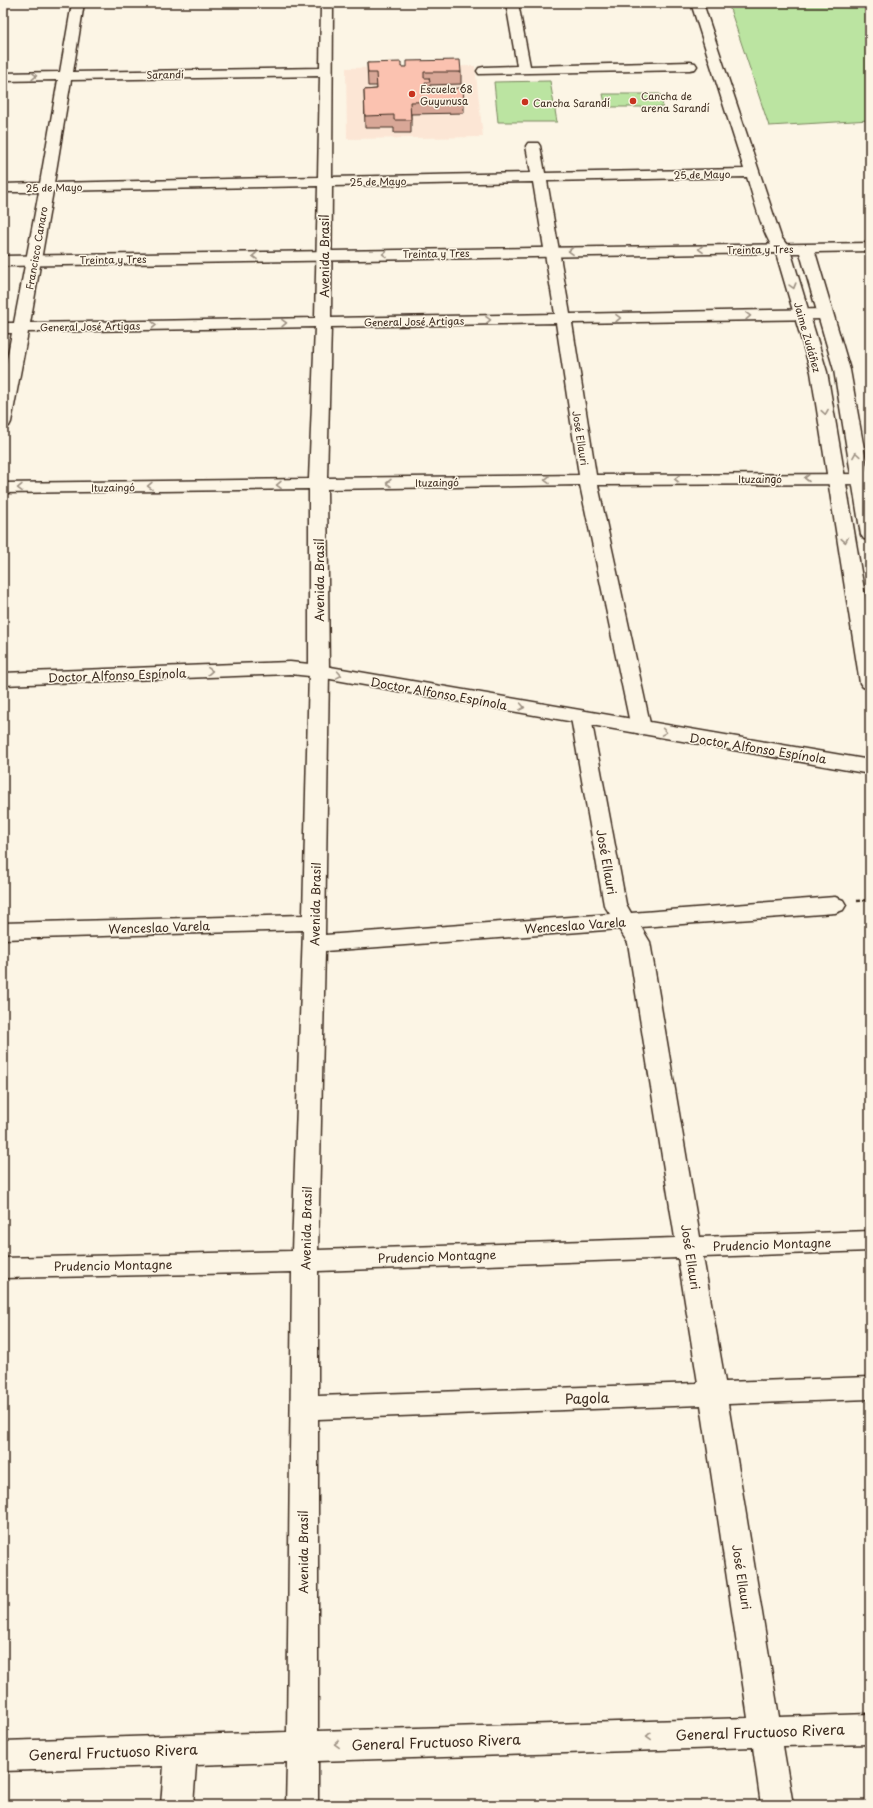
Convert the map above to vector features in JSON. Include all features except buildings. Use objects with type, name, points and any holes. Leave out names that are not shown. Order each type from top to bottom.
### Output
[{"type":"street","name":"Francisco Canaro","points":[[3,422],[47,188],[78,3]]},
{"type":"street","name":"Avenida Brasil","points":[[302,1805],[305,1261],[314,944],[319,671],[318,484],[323,322],[327,3]]},
{"type":"street","points":[[512,3],[524,70]]},
{"type":"street","name":"Jaime Zudáñez","points":[[697,3],[774,238],[782,248],[819,372],[835,478],[870,683]]},
{"type":"street","points":[[484,71],[690,66]]},
{"type":"street","name":"Sarandí","points":[[3,77],[326,72]]},
{"type":"street","name":"José Ellauri","points":[[533,146],[553,251],[562,320],[588,480],[641,728]]},
{"type":"street","name":"25 de Mayo","points":[[3,188],[752,173]]},
{"type":"street","name":"Treinta y Tres","points":[[3,261],[870,247]]},
{"type":"street","name":"Jaime Zudáñez","points":[[806,248],[842,370],[865,479],[870,535]]},
{"type":"street","name":"General José Artigas","points":[[3,328],[323,322],[562,320],[825,314]]},
{"type":"street","name":"Ituzaingó","points":[[3,488],[588,480],[865,479]]},
{"type":"street","name":"Doctor Alfonso Espínola","points":[[3,679],[290,668],[319,671],[581,718],[870,767]]},
{"type":"street","name":"José Ellauri","points":[[581,718],[615,905],[639,942],[713,1394],[777,1805]]},
{"type":"street","name":"Wenceslao Varela","points":[[314,944],[626,922],[835,905]]},
{"type":"street","name":"Wenceslao Varela","points":[[3,931],[314,922]]},
{"type":"street","name":"Prudencio Montagne","points":[[3,1268],[305,1261],[870,1241]]},
{"type":"street","name":"Pagola","points":[[304,1408],[870,1388]]},
{"type":"street","name":"General Fructuoso Rivera","points":[[3,1756],[302,1745],[870,1729]]},
{"type":"street","points":[[176,1805],[181,1750]]},
{"type":"shaded area","name":"Escuela 68 Guyunusa","points":[[475,66],[483,137],[347,139],[346,68]]},
{"type":"green space","points":[[728,3],[870,3],[870,120],[769,126]]},
{"type":"green space","name":"Cancha Sarandí","points":[[550,81],[557,122],[498,122],[494,82]]},
{"type":"green space","name":"Cancha de arena Sarandí","points":[[603,94],[660,94],[663,107],[606,107]]},
{"type":"place","name":"Escuela 68 Guyunusa","points":[[412,94]]},
{"type":"place","name":"Cancha de arena Sarandí","points":[[633,101]]},
{"type":"place","name":"Cancha Sarandí","points":[[525,102]]}]
